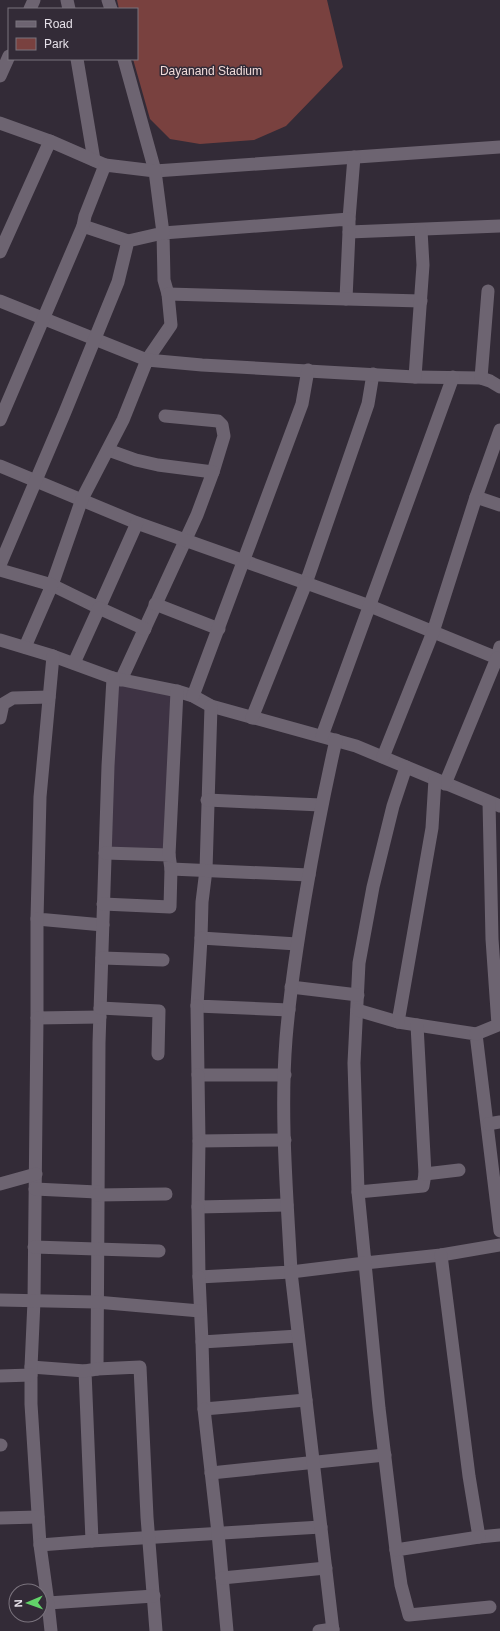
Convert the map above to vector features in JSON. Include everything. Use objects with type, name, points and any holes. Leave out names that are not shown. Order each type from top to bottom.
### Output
[{"type":"street","points":[[0,76],[8,58]]},
{"type":"street","points":[[2,412],[83,226],[100,163],[77,60]]},
{"type":"street","points":[[25,647],[52,585],[82,499],[123,420],[147,360],[171,325],[168,294],[164,280],[163,233],[155,171],[124,60]]},
{"type":"street","points":[[0,123],[50,141],[100,163],[155,171],[500,147]]},
{"type":"street","points":[[0,252],[50,141]]},
{"type":"street","points":[[346,299],[349,219],[354,157]]},
{"type":"street","points":[[83,226],[128,240],[163,233],[349,219]]},
{"type":"street","points":[[349,232],[500,226]]},
{"type":"street","points":[[415,377],[423,265],[421,230]]},
{"type":"street","points":[[0,565],[118,282],[128,240]]},
{"type":"street","points":[[481,378],[488,291]]},
{"type":"street","points":[[168,294],[420,301]]},
{"type":"street","points":[[0,301],[147,360],[202,366],[308,370],[415,377],[481,378],[500,387]]},
{"type":"street","points":[[193,696],[302,404],[308,370]]},
{"type":"street","points":[[252,718],[306,583],[365,415],[374,374]]},
{"type":"street","points":[[322,736],[453,377]]},
{"type":"street","points":[[92,1541],[91,1370],[96,1302],[100,1013],[108,766],[117,679],[145,628],[197,514],[213,472],[224,436],[222,425],[218,421],[165,416]]},
{"type":"street","points":[[383,757],[433,632],[476,497],[500,430]]},
{"type":"street","points":[[108,450],[136,460],[158,465],[213,472]]},
{"type":"street","points":[[0,466],[137,522],[370,606],[433,632],[499,655],[440,781],[398,1022]]},
{"type":"street","points":[[476,497],[500,505]]},
{"type":"street","points":[[74,663],[137,522]]},
{"type":"street","points":[[0,570],[52,585],[145,628]]},
{"type":"street","points":[[155,604],[219,629]]},
{"type":"street","points":[[0,640],[53,656],[117,679],[177,691],[193,696],[211,706],[356,746],[495,804],[492,924],[498,1026],[476,1034],[398,1022],[357,1010]]},
{"type":"street","points":[[45,1583],[40,1545],[30,1404],[36,1189],[37,919],[40,797],[53,656]]},
{"type":"street","points":[[104,904],[170,907],[171,869],[169,855],[177,691]]},
{"type":"street","points":[[0,718],[3,704],[14,698],[49,697]]},
{"type":"street","points":[[211,706],[206,870],[202,902],[197,1006],[199,1277],[204,1409],[227,1631]]},
{"type":"street","points":[[319,1631],[333,1630],[291,1272],[285,1140],[285,1075],[286,1040],[297,944],[321,805],[336,740]]},
{"type":"street","points":[[406,767],[391,812],[372,887],[359,963],[354,1063],[358,1192],[365,1263],[396,1550],[401,1585],[409,1615],[490,1607]]},
{"type":"street","points":[[207,800],[321,805]]},
{"type":"street","points":[[105,853],[169,855]]},
{"type":"street","points":[[171,869],[309,875]]},
{"type":"street","points":[[37,919],[103,925]]},
{"type":"street","points":[[201,938],[297,944]]},
{"type":"street","points":[[102,958],[163,960]]},
{"type":"street","points":[[291,987],[358,995]]},
{"type":"street","points":[[197,1006],[289,1010]]},
{"type":"street","points":[[37,1018],[100,1013],[159,1011],[158,1054]]},
{"type":"street","points":[[358,1192],[423,1186],[425,1174],[417,1025]]},
{"type":"street","points":[[476,1034],[494,1123],[500,1231]]},
{"type":"street","points":[[198,1075],[285,1075]]},
{"type":"street","points":[[199,1141],[285,1140]]},
{"type":"street","points":[[425,1174],[459,1170]]},
{"type":"street","points":[[0,1184],[36,1174]]},
{"type":"street","points":[[36,1189],[97,1193],[166,1194]]},
{"type":"street","points":[[198,1207],[287,1205]]},
{"type":"street","points":[[199,1277],[291,1272],[441,1255],[500,1246]]},
{"type":"street","points":[[34,1247],[159,1251]]},
{"type":"street","points":[[441,1255],[469,1476],[479,1538]]},
{"type":"street","points":[[0,1300],[96,1302],[200,1312]]},
{"type":"street","points":[[202,1342],[298,1336]]},
{"type":"street","points":[[0,1376],[31,1371],[91,1370],[140,1367],[149,1538],[156,1631]]},
{"type":"street","points":[[204,1409],[306,1400]]},
{"type":"street","points":[[211,1473],[385,1455]]},
{"type":"street","points":[[0,1518],[38,1517]]},
{"type":"street","points":[[40,1545],[321,1527]]},
{"type":"street","points":[[396,1550],[500,1535]]},
{"type":"street","points":[[222,1578],[326,1568]]},
{"type":"street","points":[[51,1631],[48,1603],[154,1596]]},
{"type":"shaded area","points":[[113,678],[177,696],[169,855],[105,853]]},
{"type":"green space","name":"Dayanand Stadium","points":[[117,0],[327,0],[343,67],[286,126],[254,140],[200,144],[170,139],[150,119],[133,60],[138,60],[138,8],[119,8]]}]
